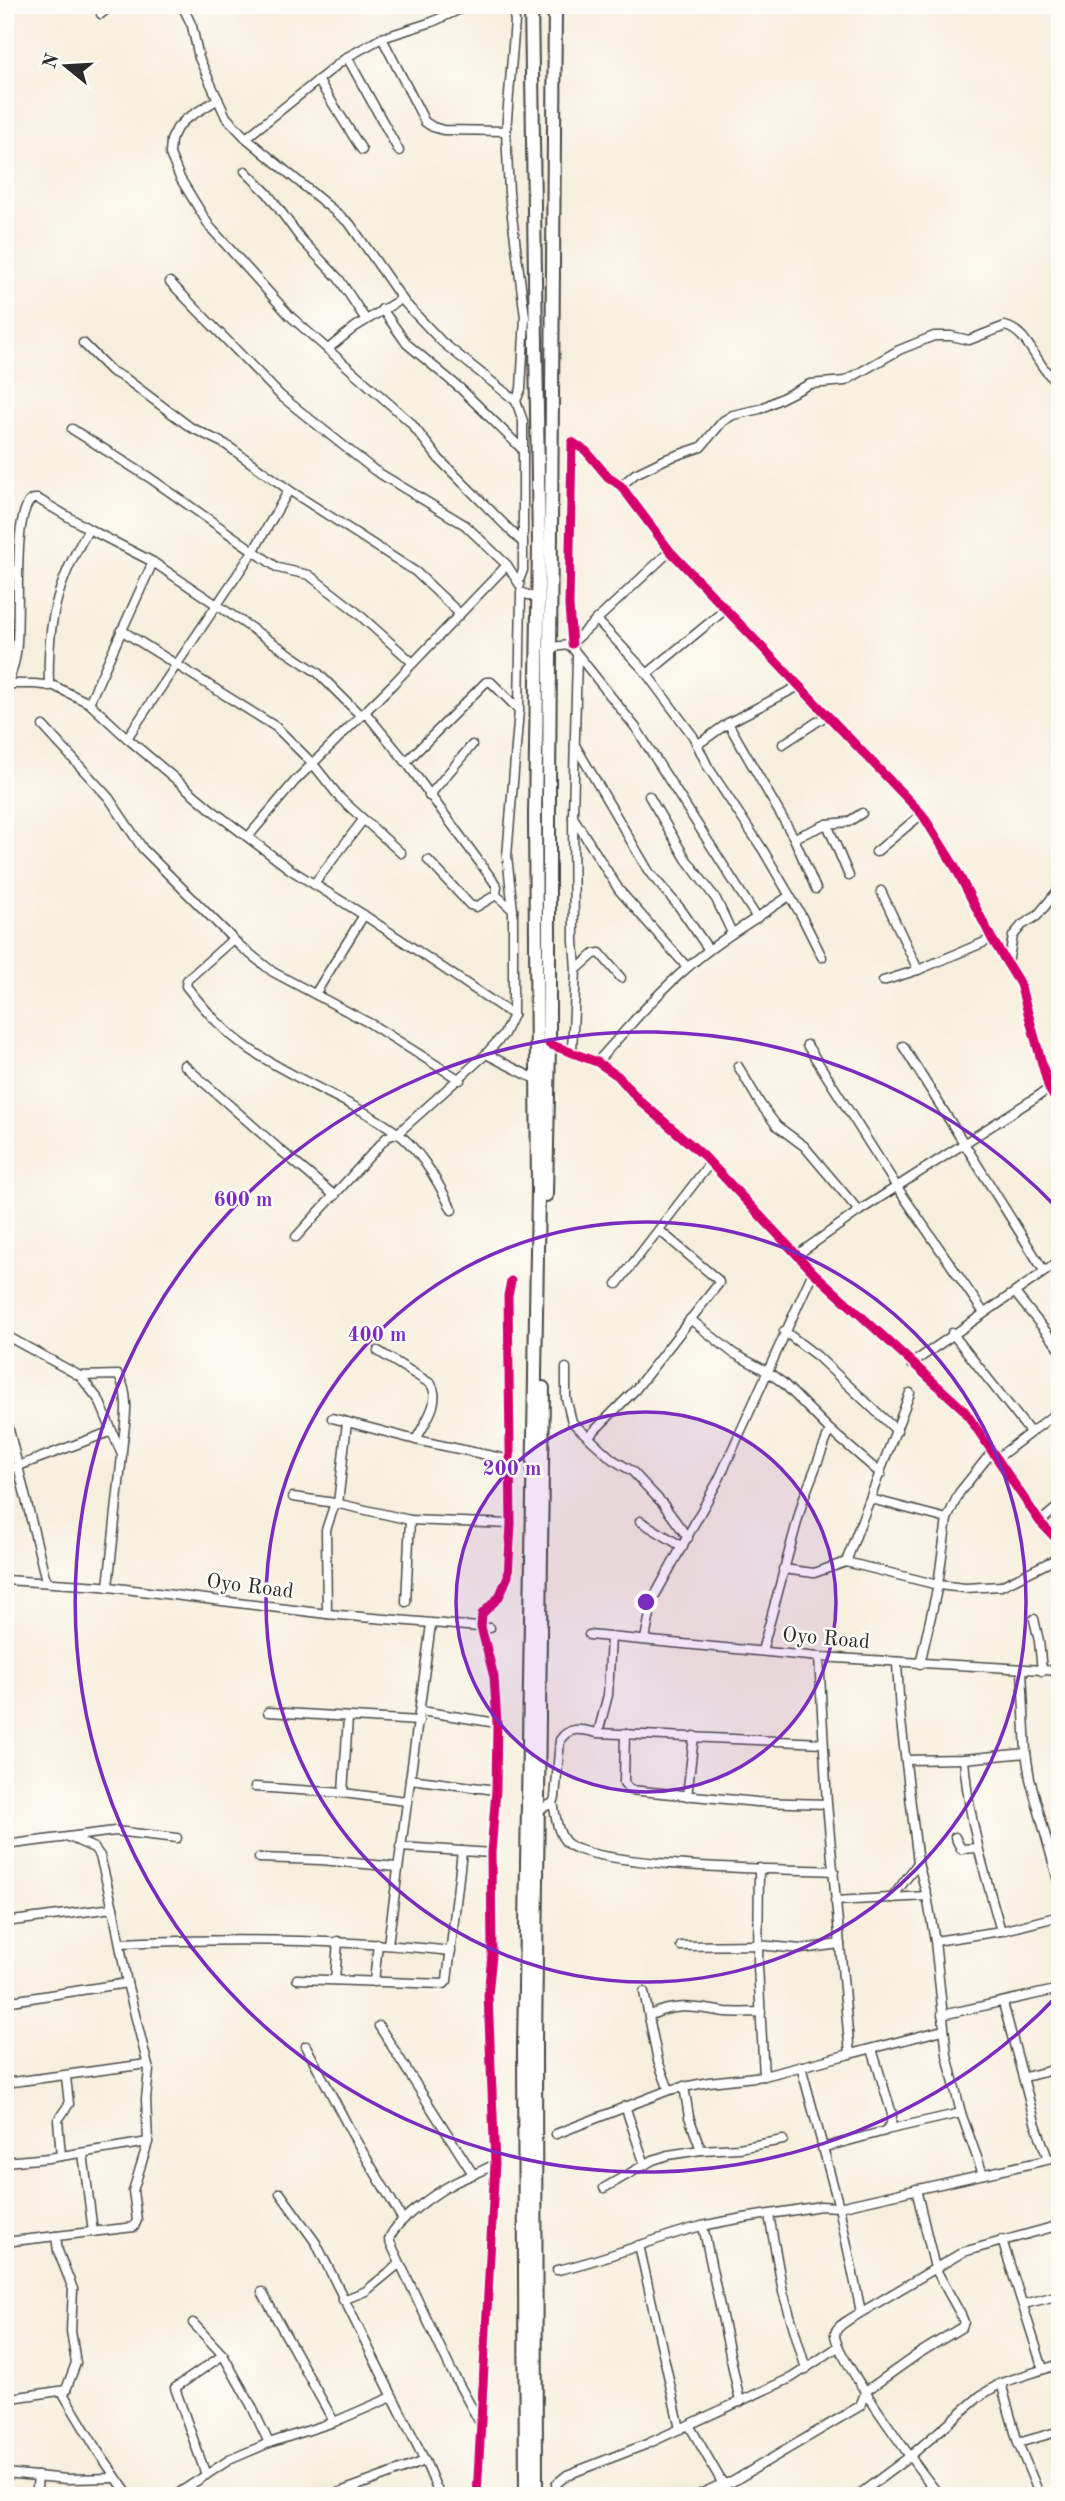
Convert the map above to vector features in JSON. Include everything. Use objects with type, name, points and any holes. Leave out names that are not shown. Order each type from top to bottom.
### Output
[{"type":"highway","points":[[531,5],[538,599],[535,816],[537,1080],[542,1192],[535,2042],[536,2496]]},
{"type":"highway","points":[[526,2496],[524,2049],[542,1192],[549,1044],[555,5]]},
{"type":"street","points":[[101,13],[112,5]]},
{"type":"street","points":[[182,5],[192,26],[200,58],[226,117],[246,138],[350,224],[401,299],[442,342],[516,401],[523,421],[523,570],[519,581]]},
{"type":"street","points":[[246,138],[347,57],[383,38],[432,22],[469,5]]},
{"type":"street","points":[[512,5],[515,21],[506,131],[509,192],[525,317],[521,389],[516,401]]},
{"type":"street","points":[[383,38],[425,122],[443,130],[506,131]]},
{"type":"street","points":[[347,57],[400,151]]},
{"type":"street","points":[[318,80],[362,150]]},
{"type":"street","points":[[218,99],[186,119],[177,128],[171,140],[170,154],[180,178],[210,227],[290,316],[410,422],[439,459],[523,543]]},
{"type":"street","points":[[245,171],[268,194],[301,239],[339,279],[366,320]]},
{"type":"street","points":[[170,282],[281,396],[374,470],[465,525],[507,565],[519,581],[521,592],[519,710],[507,856],[513,910],[513,1016],[504,1034],[486,1054],[398,1133],[387,1137],[296,1237]]},
{"type":"street","points":[[328,349],[382,309],[401,299]]},
{"type":"street","points":[[382,309],[407,344],[461,389],[523,450]]},
{"type":"street","points":[[621,486],[635,474],[666,459],[701,447],[723,421],[733,415],[760,409],[810,384],[845,381],[899,350],[933,336],[969,340],[1004,326],[1010,327],[1025,341],[1048,375],[1060,383]]},
{"type":"street","points":[[83,343],[111,371],[126,379],[190,427],[225,444],[289,490],[416,572],[459,613]]},
{"type":"street","points":[[72,429],[150,478],[278,568],[309,575],[353,609],[413,663]]},
{"type":"street","points":[[757,918],[642,737],[571,645],[569,606],[572,442],[586,451],[608,477],[621,486],[670,551],[922,814],[955,867],[992,939],[1020,984],[1049,1088],[1060,1107]]},
{"type":"street","points":[[127,738],[254,550],[289,490]]},
{"type":"street","points":[[513,910],[496,895],[496,886],[406,762],[363,714],[318,673],[153,562],[38,499],[32,499],[28,503],[19,550],[16,653],[7,684],[50,685],[89,703],[212,810],[248,837],[513,1016]]},
{"type":"street","points":[[50,685],[48,646],[51,622],[64,576],[89,529]]},
{"type":"street","points":[[551,647],[571,645],[670,551]]},
{"type":"street","points":[[89,703],[153,562]]},
{"type":"street","points":[[248,837],[295,781],[507,565]]},
{"type":"street","points":[[521,592],[538,599]]},
{"type":"street","points":[[646,674],[726,609]]},
{"type":"street","points":[[596,619],[646,674],[697,745],[708,767],[763,850],[822,957]]},
{"type":"street","points":[[121,630],[276,727],[313,764],[341,799],[401,853]]},
{"type":"street","points":[[572,1051],[576,970],[573,941],[573,816],[577,656]]},
{"type":"street","points":[[406,762],[485,682],[491,682],[519,710]]},
{"type":"street","points":[[697,745],[728,723],[799,686]]},
{"type":"street","points":[[783,744],[826,716]]},
{"type":"street","points":[[728,723],[794,838],[816,889]]},
{"type":"street","points":[[43,726],[109,798],[143,849],[233,939],[273,972],[371,1024],[460,1080]]},
{"type":"street","points":[[575,745],[649,872],[680,908],[709,950]]},
{"type":"street","points":[[429,796],[472,746]]},
{"type":"street","points":[[649,796],[686,859],[716,899],[732,933]]},
{"type":"street","points":[[794,838],[827,824],[848,821],[862,813]]},
{"type":"street","points":[[876,852],[922,814]]},
{"type":"street","points":[[573,816],[619,890],[687,967]]},
{"type":"street","points":[[314,884],[363,820]]},
{"type":"street","points":[[827,824],[849,876]]},
{"type":"street","points":[[428,860],[470,905],[476,907],[496,895]]},
{"type":"street","points":[[1008,963],[1013,936],[1022,925],[1037,916],[1060,888]]},
{"type":"street","points":[[881,891],[918,970]]},
{"type":"street","points":[[597,1062],[687,967],[732,933],[789,896]]},
{"type":"street","points":[[315,994],[364,915]]},
{"type":"street","points":[[233,939],[187,980],[186,986],[192,994],[223,1028],[252,1051],[398,1133],[431,1170],[452,1210]]},
{"type":"street","points":[[883,981],[918,970],[992,939]]},
{"type":"street","points":[[576,970],[594,954],[600,953],[621,978]]},
{"type":"street","points":[[549,1044],[597,1062],[623,1080],[639,1100],[710,1163],[813,1272],[964,1410],[1040,1522],[1060,1543]]},
{"type":"street","points":[[807,1045],[897,1187],[984,1313]]},
{"type":"street","points":[[903,1046],[1044,1271]]},
{"type":"street","points":[[486,1054],[537,1080]]},
{"type":"street","points":[[184,1065],[335,1196]]},
{"type":"street","points":[[738,1066],[777,1126],[804,1146],[859,1211]]},
{"type":"street","points":[[797,1255],[859,1211],[1049,1088]]},
{"type":"street","points":[[617,1284],[710,1163]]},
{"type":"street","points":[[589,1436],[635,1390],[717,1287],[718,1280],[659,1230]]},
{"type":"street","points":[[911,1364],[952,1333],[1060,1261]]},
{"type":"street","points":[[645,1639],[653,1599],[719,1479],[813,1272]]},
{"type":"street","points":[[477,2496],[495,2164],[488,1995],[492,1955],[491,1853],[497,1723],[494,1677],[482,1614],[499,1597],[508,1576],[511,1460],[508,1296],[511,1280]]},
{"type":"street","points":[[1015,1293],[1060,1349]]},
{"type":"street","points":[[690,1319],[733,1353],[783,1383],[830,1430],[881,1474]]},
{"type":"street","points":[[784,1331],[817,1356],[897,1430]]},
{"type":"street","points":[[952,1333],[1030,1432]]},
{"type":"street","points":[[5,1335],[80,1376],[99,1400],[122,1455]]},
{"type":"street","points":[[378,1351],[431,1384],[435,1391],[436,1401],[416,1440]]},
{"type":"street","points":[[566,1368],[568,1411],[572,1422],[612,1459],[632,1471],[663,1504],[688,1538]]},
{"type":"street","points":[[80,1376],[118,1375],[124,1384],[126,1405],[108,1587]]},
{"type":"street","points":[[846,1562],[910,1393]]},
{"type":"street","points":[[920,1664],[938,1585],[947,1519],[959,1493],[994,1456],[1060,1410]]},
{"type":"street","points":[[5,1413],[46,1581]]},
{"type":"street","points":[[332,1418],[416,1440],[511,1460]]},
{"type":"street","points":[[327,1614],[326,1530],[337,1503],[347,1422]]},
{"type":"street","points":[[762,1651],[803,1500],[830,1430]]},
{"type":"street","points":[[5,1471],[112,1431]]},
{"type":"street","points":[[293,1497],[337,1503],[410,1520],[511,1524]]},
{"type":"street","points":[[871,1499],[947,1519]]},
{"type":"street","points":[[1040,1522],[1060,1505]]},
{"type":"street","points":[[405,1602],[410,1520]]},
{"type":"street","points":[[639,1521],[682,1547]]},
{"type":"street","points":[[783,1569],[814,1573],[846,1562],[938,1585],[964,1588],[1001,1586],[1060,1557]]},
{"type":"street","name":"Oyo Road","points":[[5,1580],[108,1587],[327,1614],[486,1628]]},
{"type":"street","points":[[1034,1619],[1042,1671]]},
{"type":"street","points":[[388,1944],[431,1624]]},
{"type":"street","name":"Oyo Road","points":[[589,1635],[819,1657],[1060,1671]]},
{"type":"street","points":[[598,1733],[608,1695],[611,1637]]},
{"type":"street","points":[[819,1657],[827,1804],[850,2054]]},
{"type":"street","points":[[897,1662],[900,1713],[918,1863],[928,1896],[935,1941],[947,2055],[961,2113],[983,2174]]},
{"type":"street","points":[[1022,1670],[1030,1779],[1060,1888]]},
{"type":"street","points":[[421,1711],[497,1723]]},
{"type":"street","points":[[268,1712],[419,1721]]},
{"type":"street","points":[[343,1793],[348,1718]]},
{"type":"street","points":[[823,1743],[598,1733],[573,1728],[565,1733],[561,1740],[553,1803],[559,1830],[566,1842],[584,1853],[621,1859],[834,1871]]},
{"type":"street","points":[[625,1734],[624,1783],[627,1788],[757,1802],[827,1804]]},
{"type":"street","points":[[687,1796],[694,1736]]},
{"type":"street","points":[[906,1760],[964,1759],[1026,1753]]},
{"type":"street","points":[[964,1759],[966,1787],[978,1848],[1000,1931]]},
{"type":"street","points":[[410,1779],[496,1790]]},
{"type":"street","points":[[255,1787],[343,1793],[406,1801]]},
{"type":"street","points":[[538,1810],[553,1803]]},
{"type":"street","points":[[5,1845],[115,1831],[177,1838]]},
{"type":"street","points":[[5,2242],[134,2227],[136,2224],[133,2191],[148,2143],[147,2064],[100,1856],[94,1848],[69,1837]]},
{"type":"street","points":[[956,1837],[961,1849],[978,1848]]},
{"type":"street","points":[[400,1847],[491,1853]]},
{"type":"street","points":[[297,1979],[447,1981],[462,1851]]},
{"type":"street","points":[[259,1858],[397,1867]]},
{"type":"street","points":[[892,1898],[918,1863]]},
{"type":"street","points":[[760,1868],[758,1945],[764,2076]]},
{"type":"street","points":[[835,1901],[928,1896]]},
{"type":"street","points":[[5,1922],[113,1908]]},
{"type":"street","points":[[935,1941],[1000,1931],[1060,1916]]},
{"type":"street","points":[[121,1943],[200,1939],[338,1941],[451,1951]]},
{"type":"street","points":[[335,1980],[338,1941]]},
{"type":"street","points":[[374,1982],[378,1944]]},
{"type":"street","points":[[681,1946],[758,1945],[802,1949],[840,1944]]},
{"type":"street","points":[[5,2002],[127,1983]]},
{"type":"street","points":[[942,2015],[1060,1989]]},
{"type":"street","points":[[644,1992],[657,2061],[669,2090]]},
{"type":"street","points":[[1003,2003],[1035,2122],[1048,2159]]},
{"type":"street","points":[[649,2016],[662,2009],[698,2006],[726,2011],[761,2012]]},
{"type":"street","points":[[379,2026],[472,2174]]},
{"type":"street","points":[[556,2134],[669,2090],[764,2076],[943,2029]]},
{"type":"street","points":[[306,2046],[351,2132],[403,2220]]},
{"type":"street","points":[[873,2049],[892,2114],[891,2124],[885,2131]]},
{"type":"street","points":[[5,2083],[66,2077],[147,2064]]},
{"type":"street","points":[[801,2066],[839,2207],[861,2312]]},
{"type":"street","points":[[1024,2077],[1060,2068]]},
{"type":"street","points":[[61,2157],[58,2120],[69,2104],[66,2077]]},
{"type":"street","points":[[684,2086],[689,2117],[701,2150]]},
{"type":"street","points":[[625,2106],[645,2165]]},
{"type":"street","points":[[822,2148],[961,2113]]},
{"type":"street","points":[[604,2188],[668,2155],[739,2148],[783,2140]]},
{"type":"street","points":[[5,2162],[61,2157],[148,2143]]},
{"type":"street","points":[[83,2153],[93,2232]]},
{"type":"street","points":[[557,2270],[582,2265],[703,2226],[820,2206],[839,2207],[1060,2157]]},
{"type":"street","points":[[479,2421],[451,2370],[388,2240],[403,2220],[451,2185],[495,2164]]},
{"type":"street","points":[[696,2496],[732,2482],[841,2419],[860,2406],[866,2391],[962,2327],[964,2322],[961,2315],[935,2268],[916,2189]]},
{"type":"street","points":[[280,2193],[316,2243],[425,2460],[440,2496]]},
{"type":"street","points":[[769,2215],[783,2292],[806,2369]]},
{"type":"street","points":[[940,2496],[909,2457],[838,2347],[834,2337],[837,2329],[963,2252],[1060,2225]]},
{"type":"street","points":[[703,2226],[740,2402]]},
{"type":"street","points":[[56,2236],[58,2251],[73,2289],[71,2331],[76,2363],[64,2395],[129,2496]]},
{"type":"street","points":[[1002,2240],[1043,2369]]},
{"type":"street","points":[[639,2245],[680,2429]]},
{"type":"street","points":[[343,2300],[366,2291],[399,2264]]},
{"type":"street","points":[[262,2292],[334,2422]]},
{"type":"street","points":[[1024,2304],[1060,2295]]},
{"type":"street","points":[[193,2323],[223,2356],[269,2443]]},
{"type":"street","points":[[558,2496],[555,2484],[567,2475],[648,2444],[791,2378],[838,2347]]},
{"type":"street","points":[[206,2475],[175,2388],[223,2356]]},
{"type":"street","points":[[857,2496],[909,2457],[980,2396],[1000,2383],[1060,2364]]},
{"type":"street","points":[[1000,2383],[1018,2443],[1040,2496]]},
{"type":"street","points":[[5,2399],[66,2390]]},
{"type":"street","points":[[174,2496],[220,2464],[269,2443],[334,2422],[392,2397]]},
{"type":"street","points":[[689,2425],[730,2496]]},
{"type":"street","points":[[1018,2443],[1060,2431]]},
{"type":"street","points":[[329,2496],[425,2460]]},
{"type":"street","points":[[5,2473],[67,2479],[116,2479]]},
{"type":"street","points":[[36,2496],[38,2476]]},
{"type":"cycle path","points":[[572,644],[569,606],[572,442],[586,451],[608,477],[621,486],[670,551],[922,814],[955,867],[992,939],[1020,984],[1049,1089],[1060,1107]]},
{"type":"cycle path","points":[[549,1044],[597,1062],[618,1076],[639,1100],[704,1156],[813,1272],[964,1410],[1040,1522],[1060,1543]]},
{"type":"cycle path","points":[[477,2496],[495,2164],[488,1995],[492,1955],[491,1853],[497,1723],[494,1677],[481,1627],[482,1614],[499,1597],[508,1576],[511,1524],[508,1296],[511,1281]]}]
